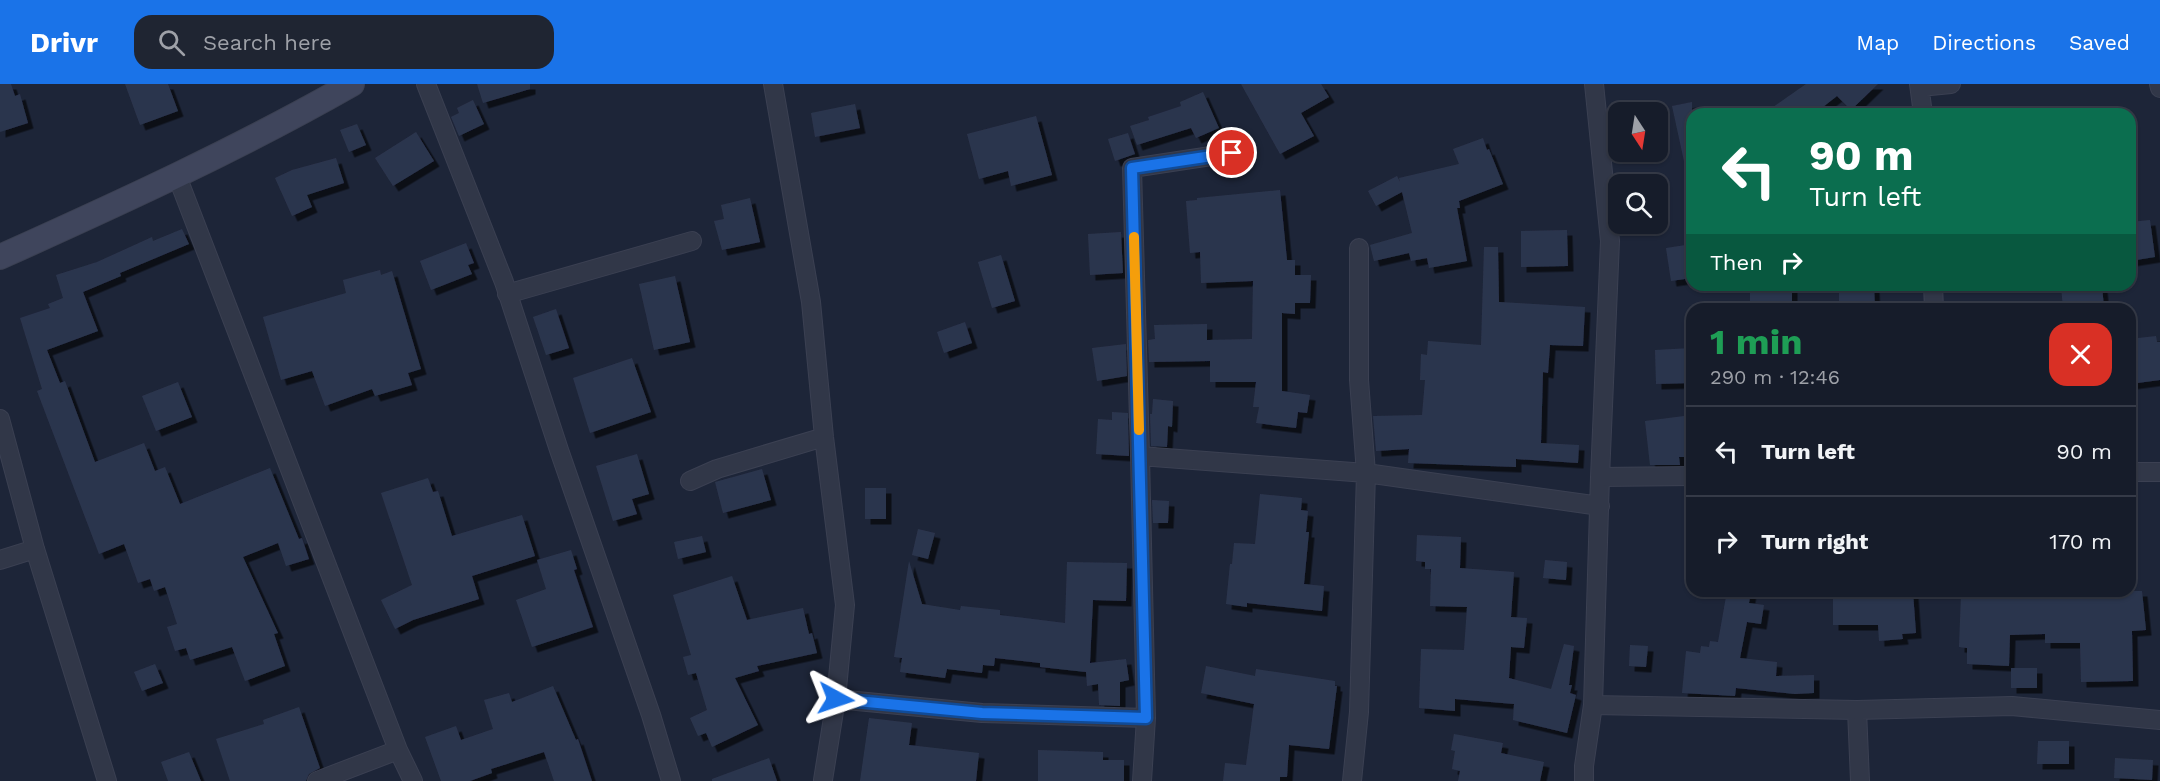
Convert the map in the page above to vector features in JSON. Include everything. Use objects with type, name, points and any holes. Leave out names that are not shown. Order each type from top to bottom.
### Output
[{"type":"main road","points":[[0,257],[177,176],[280,125],[352,84]]},
{"type":"street","points":[[426,84],[507,294],[648,705],[671,781]]},
{"type":"street","points":[[773,84],[811,302],[824,437],[845,605],[836,699],[823,780]]},
{"type":"street","points":[[1584,781],[1593,705],[1610,241],[1594,84]]},
{"type":"street","points":[[1922,108],[1920,86],[1951,84]]},
{"type":"street","points":[[2159,84],[2160,88]]},
{"type":"street","points":[[1142,781],[1146,718],[1132,168],[1232,153]]},
{"type":"street","points":[[177,176],[398,750],[413,781]]},
{"type":"street","points":[[507,294],[692,241]]},
{"type":"street","points":[[1352,781],[1359,712],[1366,473],[1359,380],[1359,248]]},
{"type":"street","points":[[0,419],[35,549],[107,781]]},
{"type":"street","points":[[690,481],[717,469],[824,437]]},
{"type":"street","points":[[1140,456],[1366,473],[1600,506]]},
{"type":"street","points":[[2136,472],[2160,472]]},
{"type":"street","points":[[1600,477],[1686,476]]},
{"type":"street","points":[[0,560],[35,549]]},
{"type":"street","points":[[836,699],[982,713],[1146,718]]},
{"type":"street","points":[[1593,705],[1857,710],[2012,706],[2160,720]]},
{"type":"street","points":[[1857,710],[1860,781]]},
{"type":"street","points":[[317,781],[398,750]]},
{"type":"building","points":[[0,84],[11,84],[15,96],[20,94],[28,123],[0,132]]},
{"type":"building","points":[[125,84],[168,84],[178,111],[140,125]]},
{"type":"building","points":[[477,84],[530,84],[530,89],[483,103]]},
{"type":"building","points":[[1241,84],[1321,84],[1329,97],[1301,113],[1314,136],[1280,154]]},
{"type":"building","points":[[1806,84],[1878,84],[1853,108],[1849,108],[1837,96],[1822,108],[1772,108]]},
{"type":"building","points":[[1203,92],[1219,128],[1196,138],[1191,128],[1137,145],[1130,126],[1149,120],[1148,117],[1181,106],[1180,102]]},
{"type":"building","points":[[473,100],[484,124],[459,136],[451,117],[459,113],[457,108]]},
{"type":"building","points":[[1692,102],[1692,108],[1686,108],[1686,161],[1684,161],[1672,106]]},
{"type":"building","points":[[855,104],[860,128],[815,137],[811,113]]},
{"type":"building","points":[[1036,116],[1052,175],[1011,186],[1008,171],[979,179],[967,134]]},
{"type":"building","points":[[357,124],[366,145],[349,152],[340,130]]},
{"type":"building","points":[[416,132],[434,161],[393,186],[375,158]]},
{"type":"building","points":[[1128,133],[1135,154],[1115,161],[1108,139]]},
{"type":"building","points":[[1483,138],[1503,184],[1459,201],[1460,208],[1457,208],[1467,261],[1429,268],[1427,258],[1411,261],[1409,253],[1374,261],[1370,245],[1412,233],[1402,192],[1376,206],[1368,191],[1397,176],[1400,182],[1399,178],[1459,164],[1453,149]]},
{"type":"building","points":[[336,158],[344,183],[307,195],[312,207],[292,216],[275,178],[292,170]]},
{"type":"building","points":[[1280,190],[1287,260],[1295,260],[1295,275],[1311,275],[1310,303],[1295,303],[1295,314],[1282,313],[1282,391],[1310,395],[1307,413],[1298,412],[1296,428],[1256,423],[1259,407],[1253,407],[1256,382],[1210,382],[1210,361],[1149,362],[1148,340],[1155,339],[1154,325],[1207,324],[1207,340],[1252,339],[1253,281],[1201,283],[1200,252],[1190,253],[1186,201]]},
{"type":"building","points":[[750,198],[760,242],[722,250],[714,221],[724,219],[721,205]]},
{"type":"building","points":[[2150,220],[2155,257],[2136,260],[2136,221]]},
{"type":"building","points":[[182,229],[189,244],[120,273],[121,276],[83,292],[98,331],[47,350],[60,383],[65,381],[95,462],[144,443],[155,471],[165,467],[180,504],[270,468],[299,539],[302,538],[309,559],[286,566],[278,543],[243,557],[278,633],[274,634],[285,666],[245,681],[232,647],[190,660],[186,648],[175,651],[167,627],[177,624],[165,587],[154,591],[150,579],[138,583],[124,544],[99,554],[37,391],[42,389],[20,318],[50,308],[48,304],[63,298],[56,275],[97,262],[152,237],[153,241]]},
{"type":"building","points":[[1567,230],[1568,266],[1521,267],[1521,231]]},
{"type":"building","points":[[1121,232],[1123,273],[1090,275],[1088,234]]},
{"type":"building","points":[[466,243],[474,263],[468,265],[472,274],[431,290],[420,261]]},
{"type":"building","points":[[1686,245],[1686,279],[1671,281],[1666,248]]},
{"type":"building","points":[[1484,247],[1498,247],[1499,302],[1585,307],[1583,346],[1550,345],[1548,373],[1543,372],[1541,443],[1579,445],[1578,463],[1516,459],[1516,467],[1408,463],[1409,449],[1376,451],[1373,416],[1422,415],[1425,380],[1420,380],[1421,354],[1427,355],[1428,341],[1481,345]]},
{"type":"building","points":[[1001,255],[1015,301],[992,308],[978,262]]},
{"type":"building","points":[[380,270],[381,275],[392,271],[421,369],[408,373],[412,385],[375,396],[372,389],[325,406],[312,371],[281,380],[263,317],[346,293],[343,280]]},
{"type":"building","points":[[675,276],[690,342],[654,350],[639,284]]},
{"type":"building","points":[[1750,291],[1792,291],[1792,303],[1750,303]]},
{"type":"building","points":[[1839,291],[1874,291],[1875,303],[1839,303]]},
{"type":"building","points":[[2062,291],[2103,291],[2104,303],[2062,303]]},
{"type":"building","points":[[556,309],[569,348],[546,355],[533,317]]},
{"type":"building","points":[[965,322],[972,343],[944,353],[937,332]]},
{"type":"building","points":[[2156,336],[2157,342],[2160,342],[2160,380],[2136,383],[2136,338]]},
{"type":"building","points":[[1126,344],[1127,376],[1097,381],[1092,348]]},
{"type":"building","points":[[1686,348],[1686,383],[1656,384],[1655,350]]},
{"type":"building","points":[[632,358],[651,412],[590,433],[573,378]]},
{"type":"building","points":[[178,382],[192,417],[156,431],[142,396]]},
{"type":"building","points":[[1153,399],[1173,401],[1172,427],[1168,426],[1167,447],[1151,446],[1150,414],[1152,414]]},
{"type":"building","points":[[1112,412],[1128,413],[1129,456],[1096,454],[1098,419],[1112,420]]},
{"type":"building","points":[[1686,416],[1686,457],[1679,457],[1680,465],[1650,465],[1645,421]]},
{"type":"building","points":[[637,454],[649,494],[632,499],[637,514],[613,521],[596,466]]},
{"type":"building","points":[[762,469],[771,500],[723,513],[715,482]]},
{"type":"building","points":[[428,478],[433,492],[438,491],[452,536],[522,515],[535,556],[472,576],[479,599],[413,620],[395,629],[381,600],[412,585],[381,493]]},
{"type":"building","points":[[865,488],[886,488],[886,519],[865,519]]},
{"type":"building","points":[[1260,494],[1302,498],[1301,510],[1308,511],[1306,532],[1309,532],[1304,584],[1324,586],[1322,611],[1247,603],[1247,607],[1226,604],[1234,543],[1255,544]]},
{"type":"building","points":[[1152,500],[1169,501],[1168,523],[1153,523]]},
{"type":"building","points":[[918,529],[935,533],[928,559],[912,555]]},
{"type":"building","points":[[1417,535],[1461,537],[1460,568],[1514,572],[1511,617],[1527,618],[1524,648],[1511,647],[1509,678],[1551,689],[1564,644],[1574,646],[1569,685],[1572,685],[1570,693],[1576,695],[1567,733],[1513,720],[1514,704],[1455,699],[1455,711],[1419,708],[1421,649],[1464,650],[1467,607],[1430,606],[1431,569],[1425,569],[1425,562],[1416,561]]},
{"type":"building","points":[[702,536],[706,552],[678,559],[674,542]]},
{"type":"building","points":[[571,550],[577,569],[574,570],[593,627],[532,647],[516,600],[546,589],[537,560]]},
{"type":"building","points":[[1545,560],[1567,562],[1566,580],[1543,578]]},
{"type":"building","points":[[909,561],[922,604],[960,610],[961,606],[1000,610],[1000,615],[1065,623],[1067,562],[1127,563],[1126,601],[1093,600],[1090,663],[1126,659],[1129,680],[1120,682],[1120,706],[1099,705],[1098,684],[1087,686],[1086,672],[1040,667],[1040,663],[995,658],[994,666],[983,665],[982,673],[947,669],[945,678],[900,672],[902,658],[894,657]]},
{"type":"building","points":[[732,576],[747,620],[803,608],[809,634],[812,633],[817,653],[757,666],[759,671],[735,678],[758,725],[712,747],[706,733],[698,736],[690,718],[707,710],[696,673],[688,675],[683,657],[691,655],[673,595]]},
{"type":"building","points":[[2136,591],[2142,591],[2146,630],[2132,631],[2133,681],[2081,682],[2080,643],[2045,643],[2045,634],[2010,635],[2009,666],[1967,664],[1967,648],[1959,647],[1961,597],[2136,597]]},
{"type":"building","points":[[1726,597],[1750,597],[1749,603],[1764,605],[1761,624],[1747,622],[1740,658],[1777,662],[1776,676],[1814,675],[1814,693],[1795,694],[1736,688],[1735,696],[1682,693],[1686,651],[1700,653],[1701,646],[1709,647],[1710,641],[1718,642]]},
{"type":"building","points":[[1833,597],[1913,597],[1916,633],[1902,634],[1903,639],[1879,641],[1878,625],[1833,625]]},
{"type":"building","points":[[1630,645],[1648,646],[1646,667],[1629,666]]},
{"type":"building","points":[[155,664],[163,683],[142,691],[134,672]]},
{"type":"building","points":[[1206,666],[1255,676],[1256,669],[1335,681],[1335,686],[1337,686],[1329,749],[1289,745],[1287,777],[1280,777],[1280,781],[1223,781],[1225,763],[1246,765],[1254,704],[1201,693]]},
{"type":"building","points":[[2011,668],[2037,668],[2037,688],[2011,688]]},
{"type":"building","points":[[553,686],[576,740],[578,739],[592,781],[554,781],[544,752],[491,769],[492,773],[470,781],[441,781],[425,737],[456,726],[461,740],[493,729],[484,700],[509,693],[512,702]]},
{"type":"building","points":[[299,707],[320,768],[309,774],[306,781],[230,781],[216,739],[264,724],[263,720]]},
{"type":"building","points":[[869,718],[912,723],[909,745],[979,753],[976,781],[860,781]]},
{"type":"building","points":[[1454,734],[1503,743],[1501,753],[1544,762],[1540,781],[1458,781],[1460,771],[1452,769],[1455,751],[1451,750]]},
{"type":"building","points":[[2038,741],[2069,741],[2069,764],[2037,764]]},
{"type":"building","points":[[1038,750],[1103,752],[1103,760],[1124,760],[1124,781],[1038,781]]},
{"type":"building","points":[[189,752],[201,781],[168,781],[161,762]]},
{"type":"building","points":[[769,758],[777,781],[712,781],[712,779]]},
{"type":"building","points":[[2115,758],[2153,760],[2152,780],[2114,778]]},
{"type":"slow traffic","points":[[1134,237],[1139,430]]},
{"type":"route","points":[[836,699],[982,713],[1146,718],[1132,168],[1232,153]]}]
